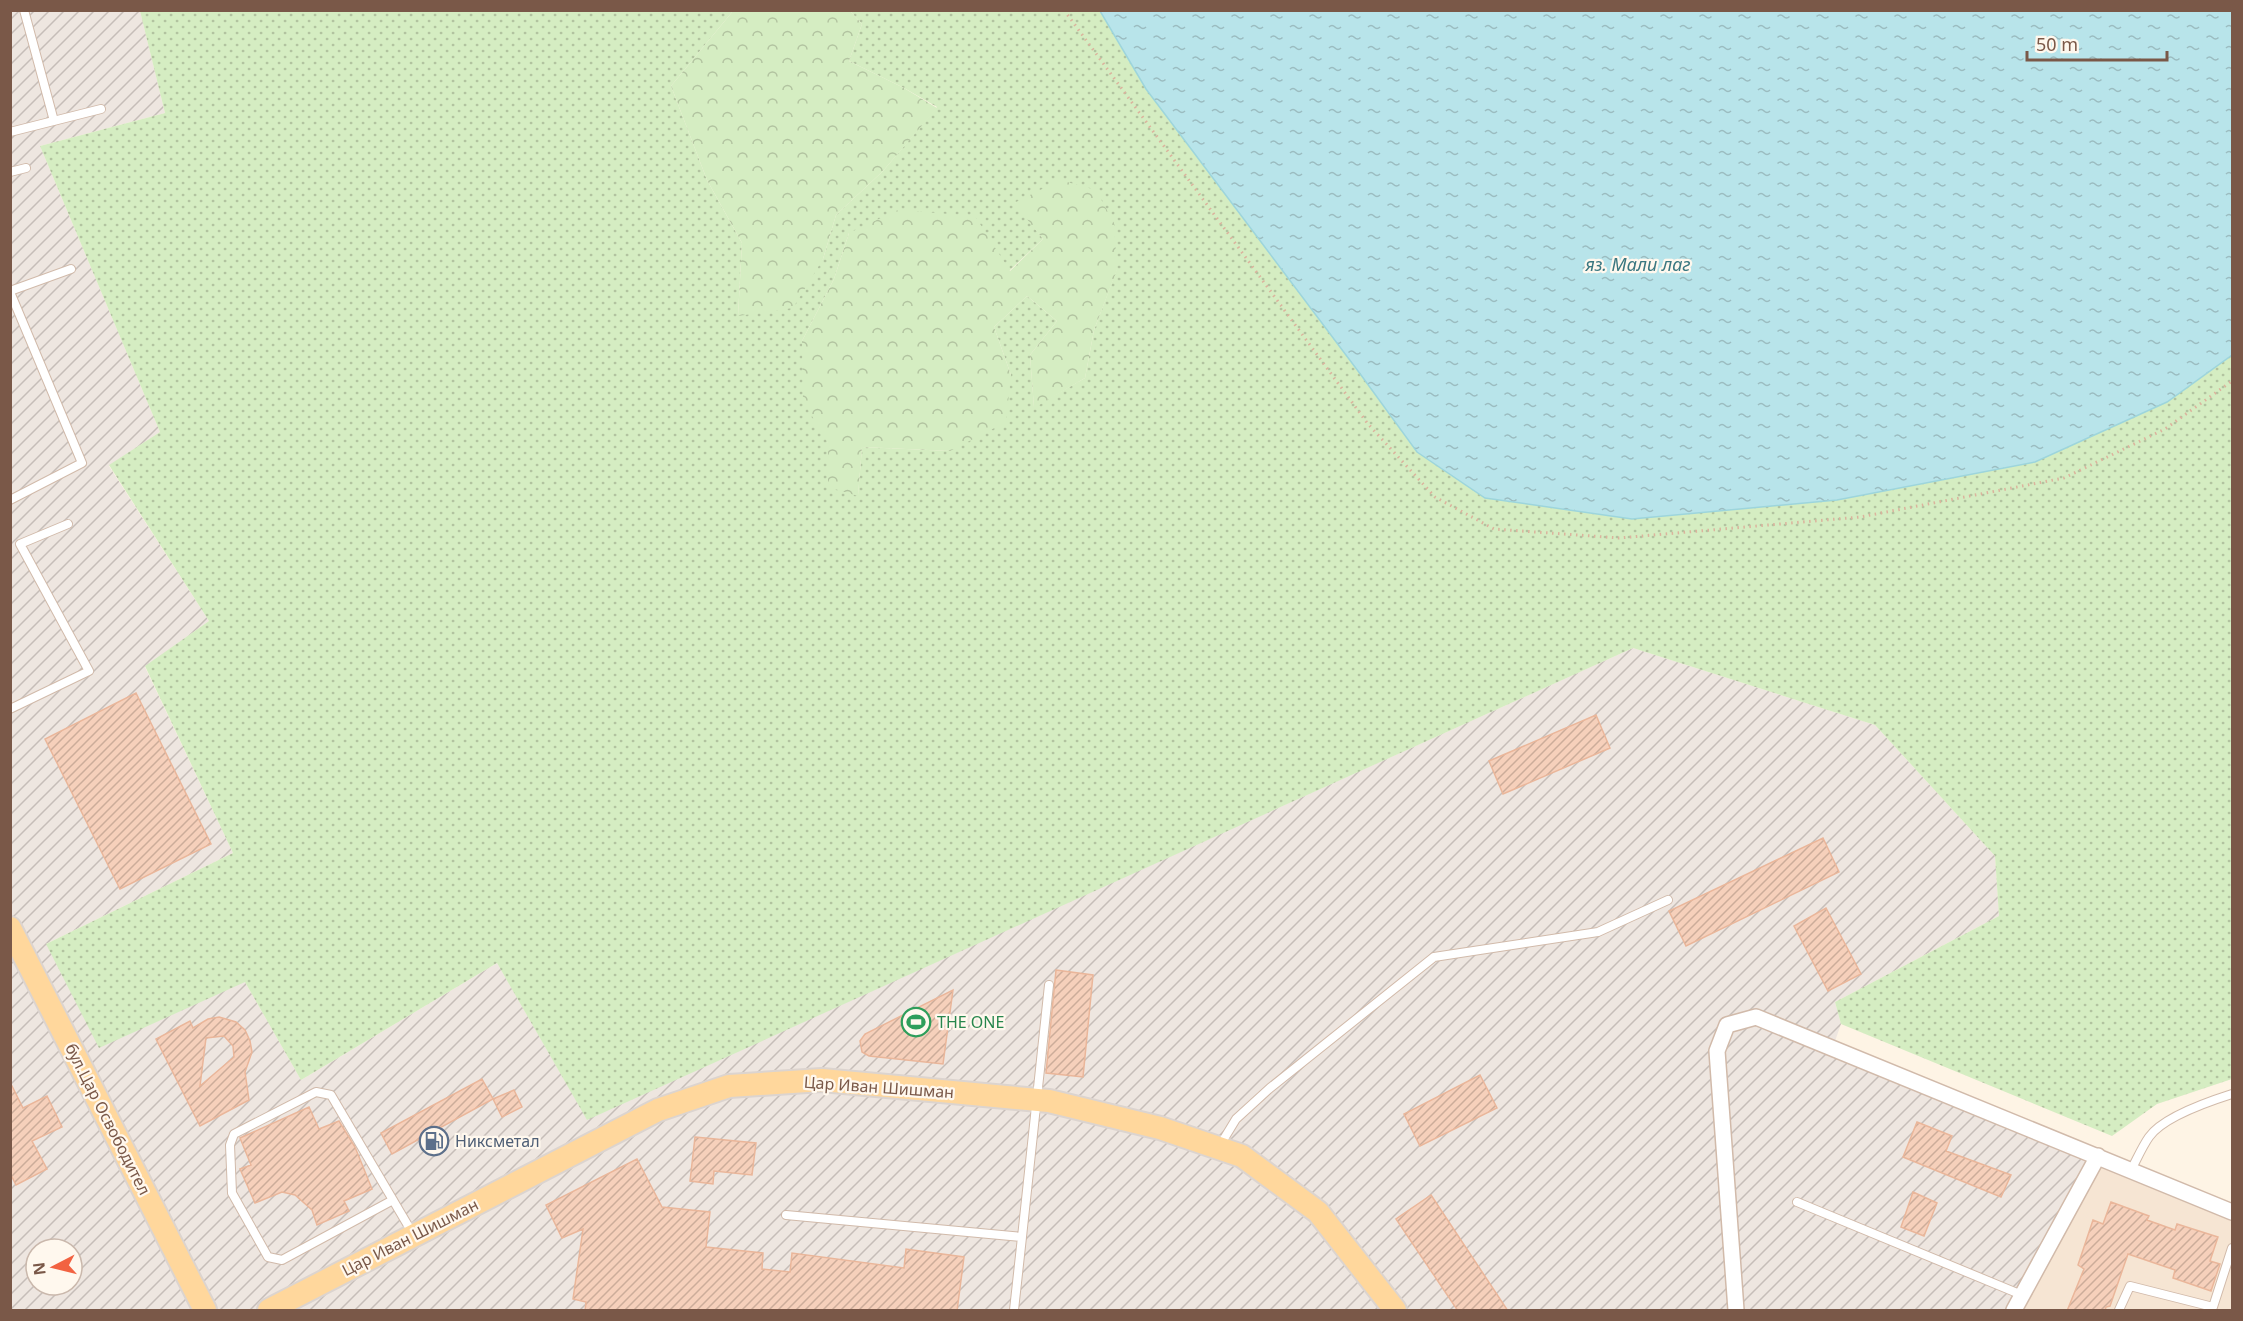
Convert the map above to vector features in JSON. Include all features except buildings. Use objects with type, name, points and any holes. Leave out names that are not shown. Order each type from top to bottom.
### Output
[{"type":"main road","name":"бул.Цар Освободител","points":[[10,928],[205,1311]]},
{"type":"main road","name":"Цар Иван Шишман","points":[[268,1311],[658,1110],[729,1086],[822,1080],[1036,1100],[1160,1128],[1242,1156],[1318,1212],[1395,1311]]},
{"type":"street","points":[[1736,1311],[1717,1051],[1727,1025],[1756,1017],[2232,1212]]},
{"type":"street","points":[[2014,1311],[2098,1156]]},
{"type":"lane","points":[[24,10],[54,120]]},
{"type":"lane","points":[[10,132],[101,109]]},
{"type":"lane","points":[[10,172],[26,168]]},
{"type":"lane","points":[[10,500],[82,463],[10,292],[71,269]]},
{"type":"lane","points":[[10,709],[89,671],[20,544],[68,524]]},
{"type":"lane","points":[[1218,1148],[1236,1119],[1270,1088],[1434,957],[1598,932],[1668,900]]},
{"type":"lane","points":[[1014,1311],[1049,985]]},
{"type":"lane","points":[[393,1200],[282,1260],[268,1257],[232,1193],[230,1145],[234,1134],[316,1092],[331,1095],[414,1235]]},
{"type":"lane","points":[[2131,1170],[2150,1135],[2170,1120],[2202,1104],[2232,1094]]},
{"type":"lane","points":[[1797,1202],[2022,1295]]},
{"type":"lane","points":[[786,1215],[1022,1237]]},
{"type":"lane","points":[[2119,1311],[2130,1286],[2213,1307],[2232,1248]]},
{"type":"path","points":[[1064,10],[1368,424],[1435,497],[1494,529],[1618,538],[1860,517],[2064,478],[2165,429],[2232,381]]},
{"type":"shaded area","points":[[10,11],[140,11],[165,113],[40,146],[160,432],[109,466],[209,621],[145,667],[233,853],[46,944],[245,982],[301,1080],[497,963],[587,1119],[1633,648],[1875,725],[1995,856],[1999,916],[1835,1002],[1841,1024],[1833,1047],[2098,1156],[2015,1310],[11,1310]]},
{"type":"shaded area","points":[[2098,1156],[2232,1212],[2232,1310],[2015,1310]]},
{"type":"green space","points":[[140,11],[733,11],[671,86],[707,180],[742,243],[738,316],[823,259],[836,215],[883,171],[937,107],[849,61],[862,24],[850,11],[1100,11],[1146,89],[1417,452],[2167,402],[2232,355],[2232,1079],[2157,1104],[2112,1136],[1841,1024],[1835,1002],[1999,916],[1995,856],[1875,725],[1633,648],[587,1120],[497,963],[301,1080],[245,982],[99,1048],[46,944],[233,853],[145,666],[209,621],[109,465],[160,432],[40,146],[165,113]],"holes":[[[1015,202],[1117,269],[1094,330],[1085,378],[1034,407],[1030,355],[1057,321],[1027,296],[994,327],[1011,375],[950,451],[862,447],[858,495],[828,486],[828,443],[802,341],[834,279],[849,233],[1009,271],[1043,239]]]},
{"type":"green space","points":[[733,11],[850,11],[862,24],[849,61],[904,88],[937,108],[883,171],[836,215],[823,259],[793,308],[738,316],[742,243],[707,180],[671,86]]},
{"type":"green space","points":[[1060,180],[1096,190],[1114,223],[1117,270],[1094,330],[1085,378],[1034,408],[1030,355],[1057,321],[1027,296],[994,327],[1011,375],[1006,422],[950,451],[862,447],[858,496],[828,487],[828,443],[803,401],[802,341],[834,279],[849,233],[898,210],[975,216],[1010,271],[1043,239],[1014,203]]},
{"type":"water","name":"яз. Мали лаг","points":[[1100,11],[2232,11],[2232,355],[2167,402],[2035,462],[1837,500],[1632,519],[1485,498],[1417,452],[1146,89]]},
{"type":"place","name":"THE ONE","points":[[916,1022]]},
{"type":"place","name":"Никсметал","points":[[434,1141]]}]
